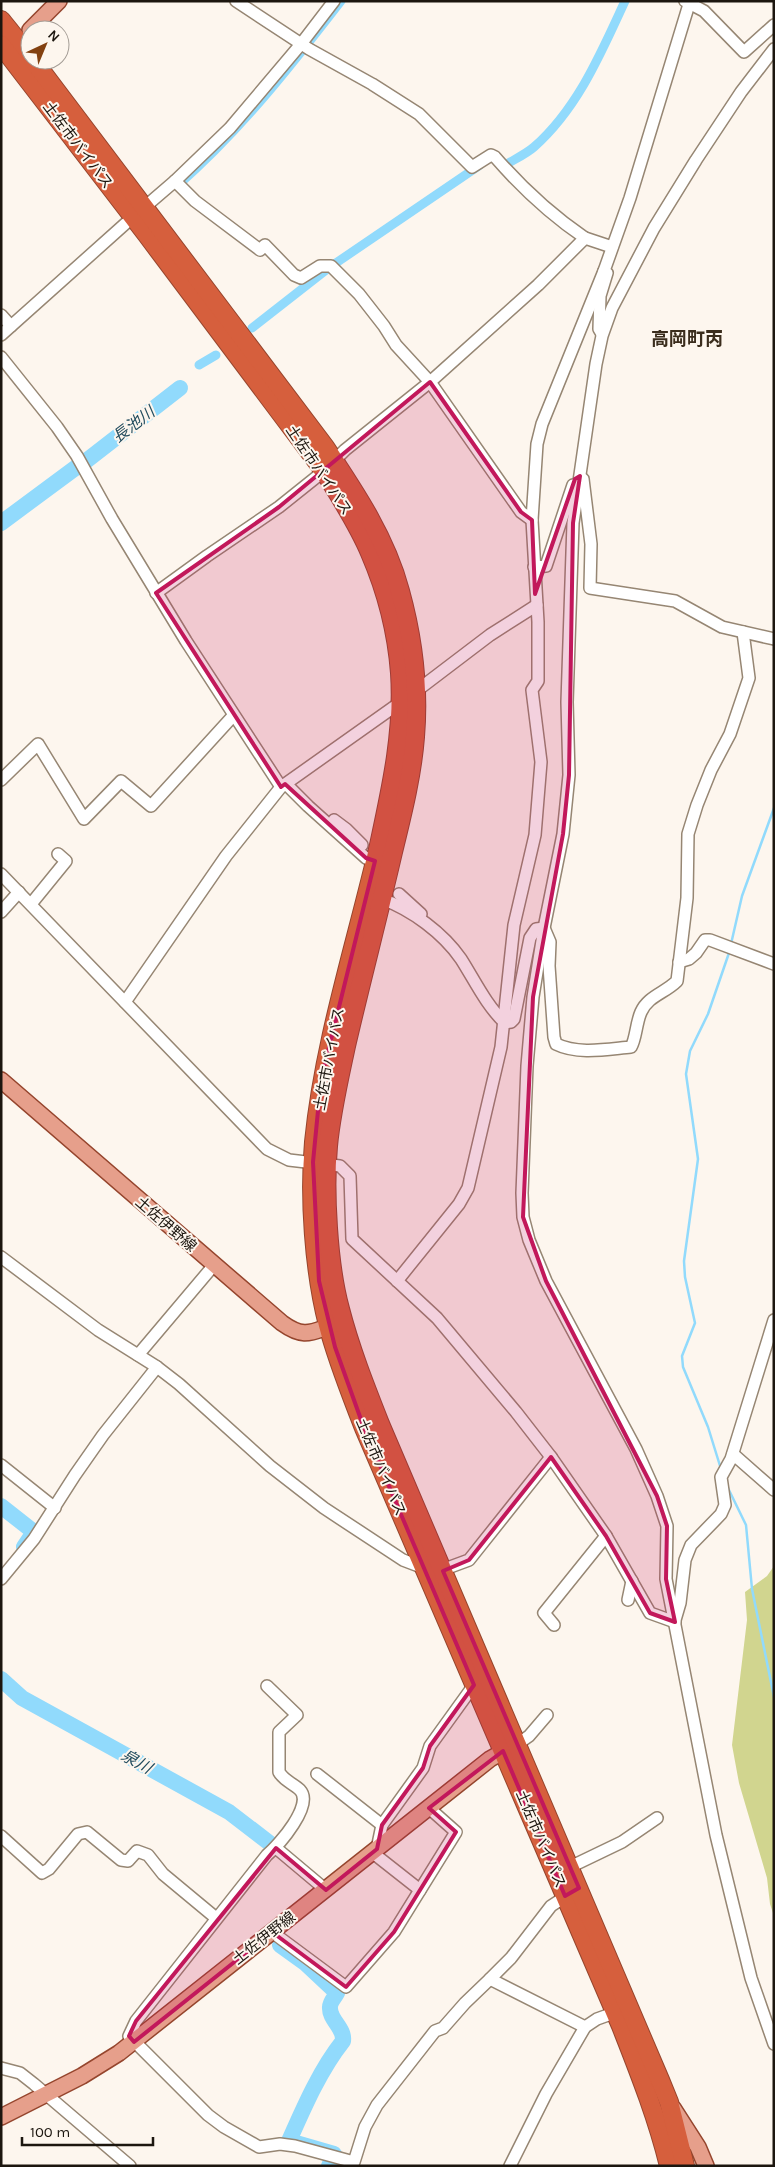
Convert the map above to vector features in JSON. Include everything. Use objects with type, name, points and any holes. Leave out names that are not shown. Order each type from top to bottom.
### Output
[{"type":"highway","name":"土佐市バイパス","points":[[1,20],[138,212],[329,465],[343,502],[366,544],[376,570],[394,634],[400,672],[408,697],[415,738],[406,796],[338,1083],[328,1145],[320,1162]]},
{"type":"highway","name":"土佐市バイパス","points":[[40,70],[138,212]]},
{"type":"highway","name":"土佐市バイパス","points":[[408,697],[399,736],[391,790],[375,861],[321,1080],[318,1264],[364,1428],[474,1685],[509,1748],[570,1868],[572,1892]]},
{"type":"highway","name":"土佐市バイパス","points":[[336,1324],[442,1570],[509,1748],[622,2010],[669,2102],[686,2166]]},
{"type":"highway","name":"土佐市バイパス","points":[[622,2010],[660,2130],[669,2166]]},
{"type":"main road","points":[[15,42],[59,1]]},
{"type":"main road","name":"土佐伊野線","points":[[1,1080],[214,1266],[293,1331],[306,1334],[336,1324]]},
{"type":"main road","name":"土佐伊野線","points":[[1,2117],[82,2076],[134,2042],[490,1759],[509,1748]]},
{"type":"main road","points":[[669,2102],[698,2147],[705,2165]]},
{"type":"main road","points":[[686,2166],[691,2161],[698,2160],[705,2165]]},
{"type":"street","points":[[236,1],[304,46],[372,84],[419,114],[472,166],[491,155],[495,156],[520,186],[544,208],[585,238],[612,247]]},
{"type":"street","points":[[1,335],[138,212],[178,184],[304,46],[334,1]]},
{"type":"street","points":[[397,1281],[459,1204],[468,1188],[501,1047],[514,925],[535,835],[541,762],[532,690],[538,680],[537,605],[532,520],[537,444],[542,424],[604,271],[633,189],[688,2],[704,11],[744,52],[774,25]]},
{"type":"street","points":[[774,49],[741,92],[700,152],[654,228],[612,308],[602,336],[573,523],[567,702],[569,775],[563,834],[544,928],[533,997],[527,1066],[522,1193],[523,1218],[529,1240],[546,1281],[611,1400],[657,1496],[667,1526],[666,1579],[716,1835],[751,1978],[774,2044]]},
{"type":"street","points":[[178,184],[195,201],[260,250],[265,245],[294,275],[301,278],[320,266],[331,266],[359,294],[396,345],[430,382],[515,504],[532,520]]},
{"type":"street","points":[[156,593],[279,507],[430,382],[538,284],[585,238]]},
{"type":"street","points":[[602,336],[599,329],[600,296],[607,273],[604,271]]},
{"type":"street","points":[[1,315],[11,326]]},
{"type":"street","points":[[1,358],[57,427],[77,456],[156,593],[234,716],[283,785],[366,858],[375,861]]},
{"type":"street","points":[[534,567],[546,566],[575,479],[580,476]]},
{"type":"street","points":[[580,476],[584,481],[591,544],[590,588],[675,601],[689,607],[704,619],[722,627],[774,640]]},
{"type":"street","points":[[125,1002],[226,856],[283,785],[408,697],[490,635],[537,605]]},
{"type":"street","points":[[544,928],[550,942],[548,966],[556,1044],[561,1047],[594,1051],[631,1047],[634,1043],[634,1029],[641,1010],[652,998],[676,981],[687,898],[688,834],[700,796],[730,734],[749,678],[742,632]]},
{"type":"street","points":[[1,780],[38,744],[84,819],[121,781],[150,806],[234,716]]},
{"type":"street","points":[[308,806],[328,816],[346,829],[362,845]]},
{"type":"street","points":[[30,904],[66,861],[58,854]]},
{"type":"street","points":[[1,874],[268,1149],[289,1160],[320,1162],[340,1166],[350,1176],[352,1239],[437,1318],[551,1457],[606,1536],[650,1613],[675,1622]]},
{"type":"street","points":[[1,912],[19,892]]},
{"type":"street","points":[[399,894],[419,913],[440,928],[447,942],[496,1014],[505,1023]]},
{"type":"street","points":[[382,899],[394,904],[433,929],[447,942]]},
{"type":"street","points":[[505,1023],[511,1022],[514,1019],[530,938],[536,929],[544,928]]},
{"type":"street","points":[[679,962],[689,958],[705,940],[710,940],[774,964]]},
{"type":"street","points":[[1,1257],[98,1330],[157,1367],[180,1384],[270,1466],[324,1508],[402,1560],[424,1568],[442,1570],[469,1560],[551,1457]]},
{"type":"street","points":[[138,1355],[214,1266]]},
{"type":"street","points":[[675,1622],[680,1603],[685,1560],[691,1545],[721,1514],[725,1505],[724,1473],[733,1454],[774,1320]]},
{"type":"street","points":[[1,1579],[34,1539],[75,1475],[129,1401],[157,1367]]},
{"type":"street","points":[[733,1454],[774,1490]]},
{"type":"street","points":[[1,1465],[55,1508]]},
{"type":"street","points":[[554,1625],[544,1613],[606,1536]]},
{"type":"street","points":[[628,1600],[632,1582]]},
{"type":"street","points":[[420,1890],[375,1851],[382,1824],[423,1768],[430,1746],[474,1685]]},
{"type":"street","points":[[267,1686],[297,1715],[279,1732],[279,1772],[282,1778],[300,1790],[304,1799],[302,1810],[276,1848],[267,1855],[216,1918],[136,2021],[129,2036],[208,2115],[224,2127],[259,2147],[288,2145],[354,2162],[365,2127],[377,2105],[434,2031],[443,2028],[465,2003],[511,1958],[551,1906],[572,1892]]},
{"type":"street","points":[[509,1748],[530,1736],[547,1715]]},
{"type":"street","points":[[316,1774],[382,1824]]},
{"type":"street","points":[[272,1932],[346,1987],[394,1932],[456,1832],[429,1808]]},
{"type":"street","points":[[570,1868],[622,1842],[657,1818]]},
{"type":"street","points":[[1,1836],[42,1873],[49,1869],[78,1834],[87,1832],[121,1860],[128,1861],[137,1852],[148,1855],[163,1874],[216,1918]]},
{"type":"street","points":[[276,1848],[326,1890]]},
{"type":"street","points":[[490,1979],[585,2027]]},
{"type":"street","points":[[510,2166],[546,2094],[585,2027],[597,2019],[622,2010]]},
{"type":"street","points":[[1,2068],[20,2074],[130,2166]]},
{"type":"highlighted area","points":[[430,382],[521,512],[532,520],[535,594],[575,479],[580,476],[573,523],[569,775],[563,834],[533,997],[523,1217],[546,1281],[657,1496],[667,1526],[666,1579],[675,1622],[650,1613],[606,1536],[551,1457],[469,1560],[443,1571],[579,1888],[565,1896],[503,1751],[429,1808],[456,1832],[394,1932],[346,1987],[272,1932],[134,2042],[129,2036],[136,2021],[276,1848],[326,1890],[377,1849],[382,1825],[423,1768],[430,1746],[474,1685],[364,1428],[335,1347],[319,1281],[313,1162],[321,1080],[375,861],[366,858],[285,784],[281,787],[156,593],[279,507]]},
{"type":"green space","points":[[774,1566],[774,1916],[770,1904],[767,1878],[739,1783],[732,1745],[747,1620],[745,1592],[767,1576]]},
{"type":"waterway","points":[[177,186],[222,143],[264,98],[341,1]]},
{"type":"waterway","points":[[505,165],[534,147],[550,132],[563,115],[587,79],[625,1]]},
{"type":"waterway","points":[[333,265],[480,165]]},
{"type":"waterway","points":[[252,328],[330,267]]},
{"type":"waterway","points":[[199,365],[216,355]]},
{"type":"waterway","name":"長池川","points":[[86,461],[180,388]]},
{"type":"waterway","name":"長池川","points":[[1,523],[78,466]]},
{"type":"waterway","points":[[731,944],[742,896],[774,808]]},
{"type":"waterway","points":[[721,1469],[708,1427],[683,1367],[682,1356],[695,1323],[685,1277],[684,1261],[698,1159],[686,1074],[690,1051],[708,1014],[730,950]]},
{"type":"waterway","points":[[727,1486],[746,1525],[752,1589],[774,1697]]},
{"type":"waterway","name":"泉川","points":[[1,1506],[34,1532],[24,1547]]},
{"type":"waterway","name":"泉川","points":[[1,1679],[22,1698],[229,1812],[272,1845]]},
{"type":"waterway","name":"泉川","points":[[280,1945],[305,1963],[337,1993],[331,2003],[330,2012],[342,2032],[343,2041],[320,2076],[289,2141],[334,2154],[329,2166]]},
{"type":"district","name":"高岡町丙","points":[[687,339]]}]
